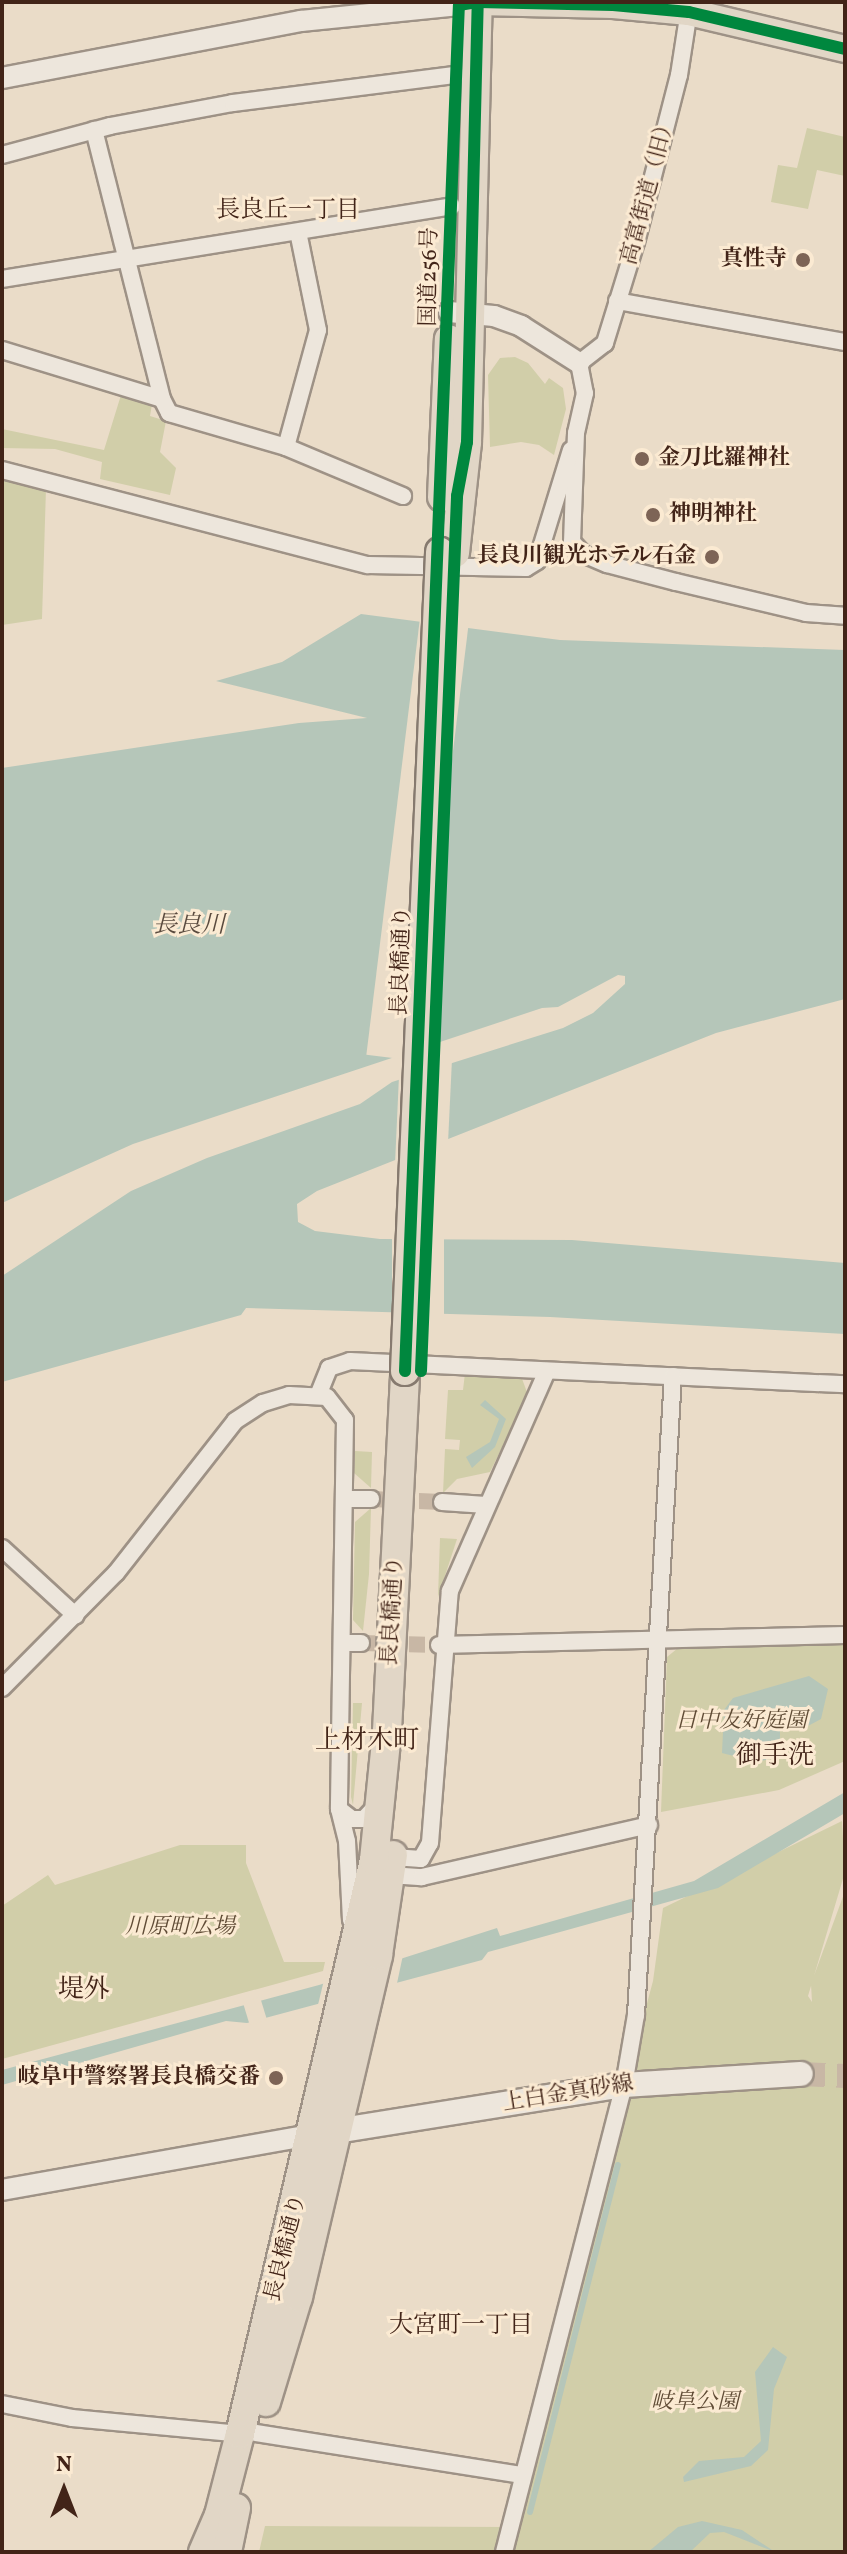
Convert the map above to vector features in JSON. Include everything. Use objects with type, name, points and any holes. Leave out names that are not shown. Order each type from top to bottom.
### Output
[{"type":"highway","name":"国道256号","points":[[458,312],[452,206],[456,75],[470,3]]},
{"type":"highway","name":"国道256号","points":[[458,556],[458,312],[470,3]]},
{"type":"highway","name":"長良橋通り","points":[[203,2552],[298,2297],[324,2133],[361,1955],[381,1799],[413,1371],[458,556]]},
{"type":"highway","name":"長良橋通り","points":[[361,1955],[392,1866],[406,1718],[413,1371]]},
{"type":"highway","name":"長良橋通り","points":[[227,2552],[248,2434]]},
{"type":"main road","points":[[470,3],[689,7],[845,49]]},
{"type":"main road","name":"上白金真砂線","points":[[324,2133],[624,2085],[801,2074]]},
{"type":"street","points":[[2,78],[301,21],[470,3]]},
{"type":"street","name":"高富街道（旧）","points":[[579,363],[605,343],[648,202],[689,7]]},
{"type":"street","points":[[2,155],[94,130],[233,103],[456,75]]},
{"type":"street","points":[[94,130],[162,399],[169,413],[286,447],[403,496]]},
{"type":"street","points":[[2,279],[452,206]]},
{"type":"street","points":[[286,447],[318,330],[298,232]]},
{"type":"street","points":[[617,301],[845,342]]},
{"type":"street","points":[[2,470],[368,565],[458,556],[526,568],[537,561],[576,433],[585,393],[579,363],[521,326],[458,312]]},
{"type":"street","points":[[2,350],[162,399]]},
{"type":"street","points":[[576,433],[571,525],[572,542],[583,554],[765,604],[845,616]]},
{"type":"street","points":[[319,1393],[329,1368],[350,1361],[845,1384]]},
{"type":"street","points":[[392,1866],[421,1859],[430,1843],[441,1645],[450,1591],[547,1371]]},
{"type":"street","points":[[504,2552],[521,2475],[624,2085],[642,1938],[673,1376]]},
{"type":"street","points":[[319,1393],[345,1420],[339,1809],[347,1841],[361,1955]]},
{"type":"street","points":[[2,1688],[76,1616],[235,1421],[263,1403],[319,1393]]},
{"type":"street","points":[[345,1499],[371,1499]]},
{"type":"street","points":[[442,1502],[486,1505]]},
{"type":"street","points":[[2,1548],[76,1616]]},
{"type":"street","points":[[441,1645],[845,1635]]},
{"type":"street","points":[[343,1643],[361,1643]]},
{"type":"street","points":[[339,1809],[352,1819],[364,1819],[381,1799]]},
{"type":"street","points":[[392,1866],[422,1877],[649,1829]]},
{"type":"street","points":[[2,2190],[324,2133]]},
{"type":"street","points":[[2,2404],[72,2418],[248,2434],[521,2475]]},
{"type":"green space","points":[[807,128],[845,137],[845,176],[817,170],[808,209],[771,202],[778,165],[797,168]]},
{"type":"green space","points":[[515,357],[528,363],[545,384],[549,378],[563,388],[566,409],[554,455],[539,445],[521,442],[490,447],[488,375],[500,358]]},
{"type":"green space","points":[[121,395],[152,404],[150,416],[166,421],[160,452],[176,468],[170,495],[100,479],[102,462],[55,449],[2,448],[2,429],[104,450]]},
{"type":"green space","points":[[2,478],[46,488],[42,619],[2,625]]},
{"type":"green space","points":[[465,1373],[521,1376],[528,1395],[490,1472],[457,1479],[443,1493],[445,1449],[459,1450],[460,1440],[445,1439],[448,1390],[463,1390]]},
{"type":"green space","points":[[355,1451],[372,1452],[371,1488],[354,1473]]},
{"type":"green space","points":[[371,1508],[363,1631],[353,1620],[355,1522]]},
{"type":"green space","points":[[440,1538],[457,1539],[438,1597]]},
{"type":"green space","name":"日中友好庭園","points":[[845,1644],[845,1761],[779,1790],[661,1812],[667,1657],[678,1648]]},
{"type":"green space","points":[[353,1703],[362,1703],[353,1805],[351,1797]]},
{"type":"green space","name":"岐阜公園","points":[[842,1821],[845,1872],[814,1975],[845,1891],[845,2552],[259,2552],[265,2526],[513,2527],[521,2475],[653,1981],[663,1908]]},
{"type":"green space","name":"川原町広場","points":[[180,1845],[246,1845],[246,1863],[284,1962],[325,1962],[323,1971],[2,2059],[2,1906],[48,1875],[55,1885]]},
{"type":"water","name":"長良川","points":[[361,614],[560,640],[845,650],[845,999],[716,1033],[317,1191],[297,1204],[298,1222],[315,1231],[380,1239],[572,1240],[845,1263],[845,1334],[550,1317],[246,1308],[241,1315],[2,1382],[2,1276],[131,1191],[207,1158],[360,1104],[392,1082],[563,1028],[593,1013],[625,984],[625,976],[618,975],[558,1007],[542,1008],[133,1144],[2,1203],[2,768],[299,723],[367,718],[216,681],[282,662]]},
{"type":"water","points":[[485,1400],[506,1419],[495,1447],[472,1468],[466,1457],[490,1442],[499,1419],[480,1405]]},
{"type":"water","points":[[809,1676],[828,1689],[821,1719],[806,1727],[780,1729],[780,1747],[769,1759],[757,1762],[722,1753],[724,1710],[733,1698]]},
{"type":"water","points":[[845,1792],[845,1813],[718,1888],[488,1952],[482,1960],[247,2023],[226,2021],[2,2085],[2,2070],[319,1985],[497,1928],[500,1936],[694,1881]]},
{"type":"water","points":[[773,2347],[787,2357],[774,2389],[768,2450],[751,2466],[684,2482],[683,2477],[699,2461],[744,2457],[761,2441],[755,2372]]},
{"type":"water","points":[[702,2521],[742,2530],[775,2552],[724,2532],[710,2533],[690,2552],[648,2552],[678,2527]]},
{"type":"pier","points":[[420,618],[469,624],[415,1061],[366,1055]]},
{"type":"pier","points":[[452,1059],[448,1143],[395,1164],[399,1076]]},
{"type":"pier","points":[[392,1235],[444,1235],[444,1315],[392,1315]]},
{"type":"pier","points":[[403,1955],[396,1988],[317,2009],[324,1980]]},
{"type":"pier","points":[[260,1997],[267,2020],[250,2025],[243,2002]]},
{"type":"waterway","points":[[530,2512],[618,2165]]},
{"type":"tunnel","points":[[371,1499],[442,1502]]},
{"type":"tunnel","points":[[361,1643],[437,1645]]},
{"type":"tunnel","points":[[801,2074],[845,2076]]},
{"type":"cycle path","points":[[405,1371],[459,5],[477,2]]},
{"type":"cycle path","points":[[478,2],[613,5],[689,12],[845,49]]},
{"type":"cycle path","points":[[421,1371],[457,496],[467,442],[478,2]]},
{"type":"place","name":"真性寺","points":[[803,260]]},
{"type":"place","name":"金刀比羅神社","points":[[642,459]]},
{"type":"place","name":"神明神社","points":[[653,515]]},
{"type":"place","name":"長良川観光ホテル石金","points":[[712,557]]},
{"type":"place","name":"岐阜中警察署長良橋交番","points":[[276,2078]]},
{"type":"district","name":"長良丘一丁目","points":[[288,212]]},
{"type":"district","name":"上材木町","points":[[367,1742]]},
{"type":"district","name":"御手洗","points":[[775,1757]]},
{"type":"district","name":"堤外","points":[[84,1991]]},
{"type":"district","name":"大宮町一丁目","points":[[461,2327]]}]
